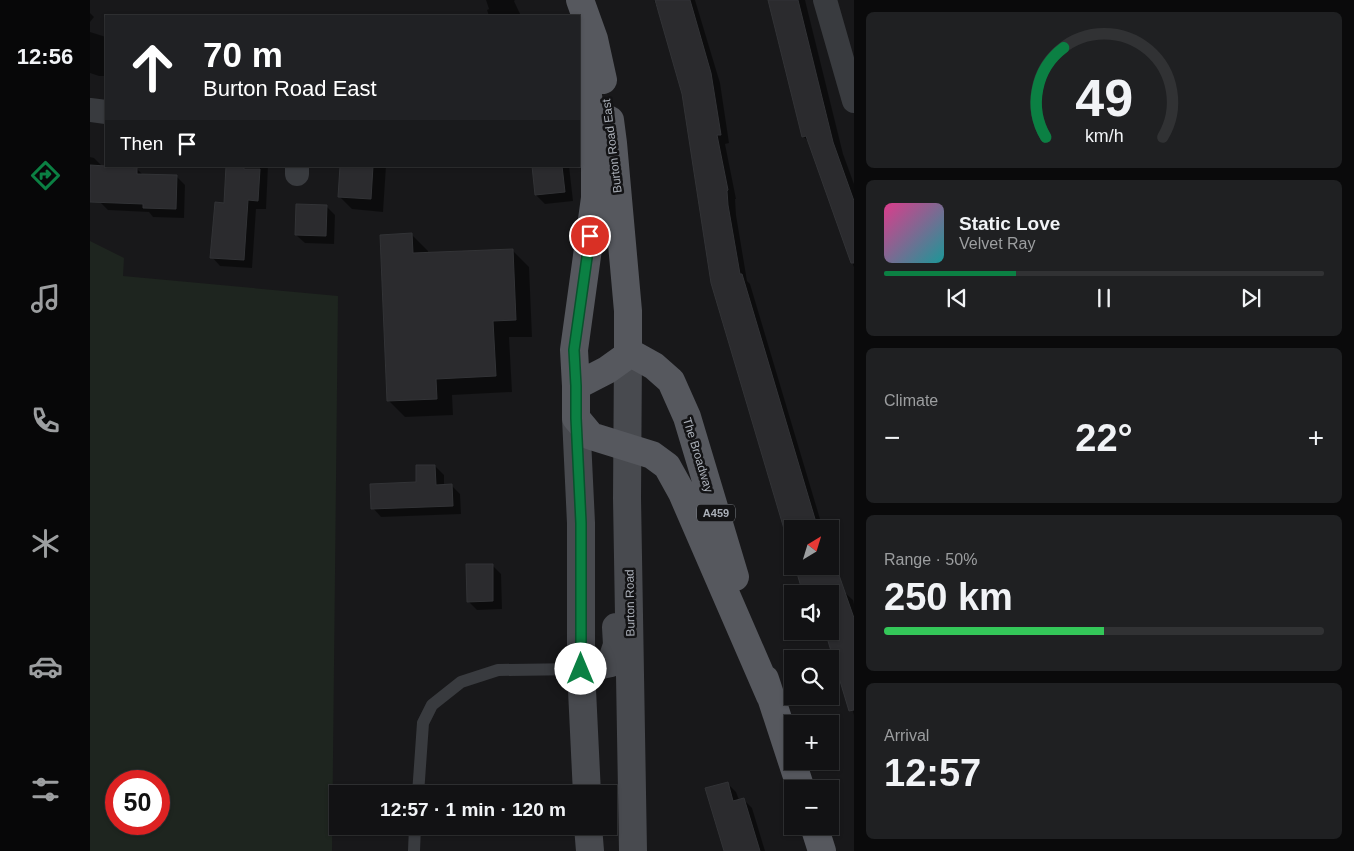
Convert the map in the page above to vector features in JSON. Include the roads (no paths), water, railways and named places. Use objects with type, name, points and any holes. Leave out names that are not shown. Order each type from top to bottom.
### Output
[{"type":"main road","points":[[563,0],[569,15]]},
{"type":"main road","name":"Burton Road East","points":[[580,0],[594,39],[613,143],[628,311],[628,356]]},
{"type":"main road","name":"Burton Road East","points":[[576,418],[574,350],[595,198],[595,147],[586,81],[580,58]]},
{"type":"main road","points":[[576,386],[607,370],[628,356]]},
{"type":"main road","name":"Burton Road","points":[[628,356],[627,447],[633,851]]},
{"type":"main road","name":"The Broadway","points":[[628,356],[636,356],[654,366],[671,381],[687,417],[770,696],[798,780]]},
{"type":"main road","points":[[576,418],[581,523],[581,669],[587,785]]},
{"type":"main road","name":"The Broadway","points":[[576,418],[591,436],[652,455],[667,466],[682,493],[770,696]]},
{"type":"main road","points":[[581,669],[610,664],[614,660],[616,645],[616,561],[622,535],[629,522]]},
{"type":"main road","points":[[589,835],[590,851]]},
{"type":"main road","points":[[817,835],[822,851]]},
{"type":"street","points":[[825,0],[852,87]]},
{"type":"street","points":[[90,110],[105,112]]},
{"type":"lane","points":[[419,785],[423,722],[432,705],[461,682],[498,670],[581,669]]},
{"type":"lane","points":[[414,851],[415,835]]}]
